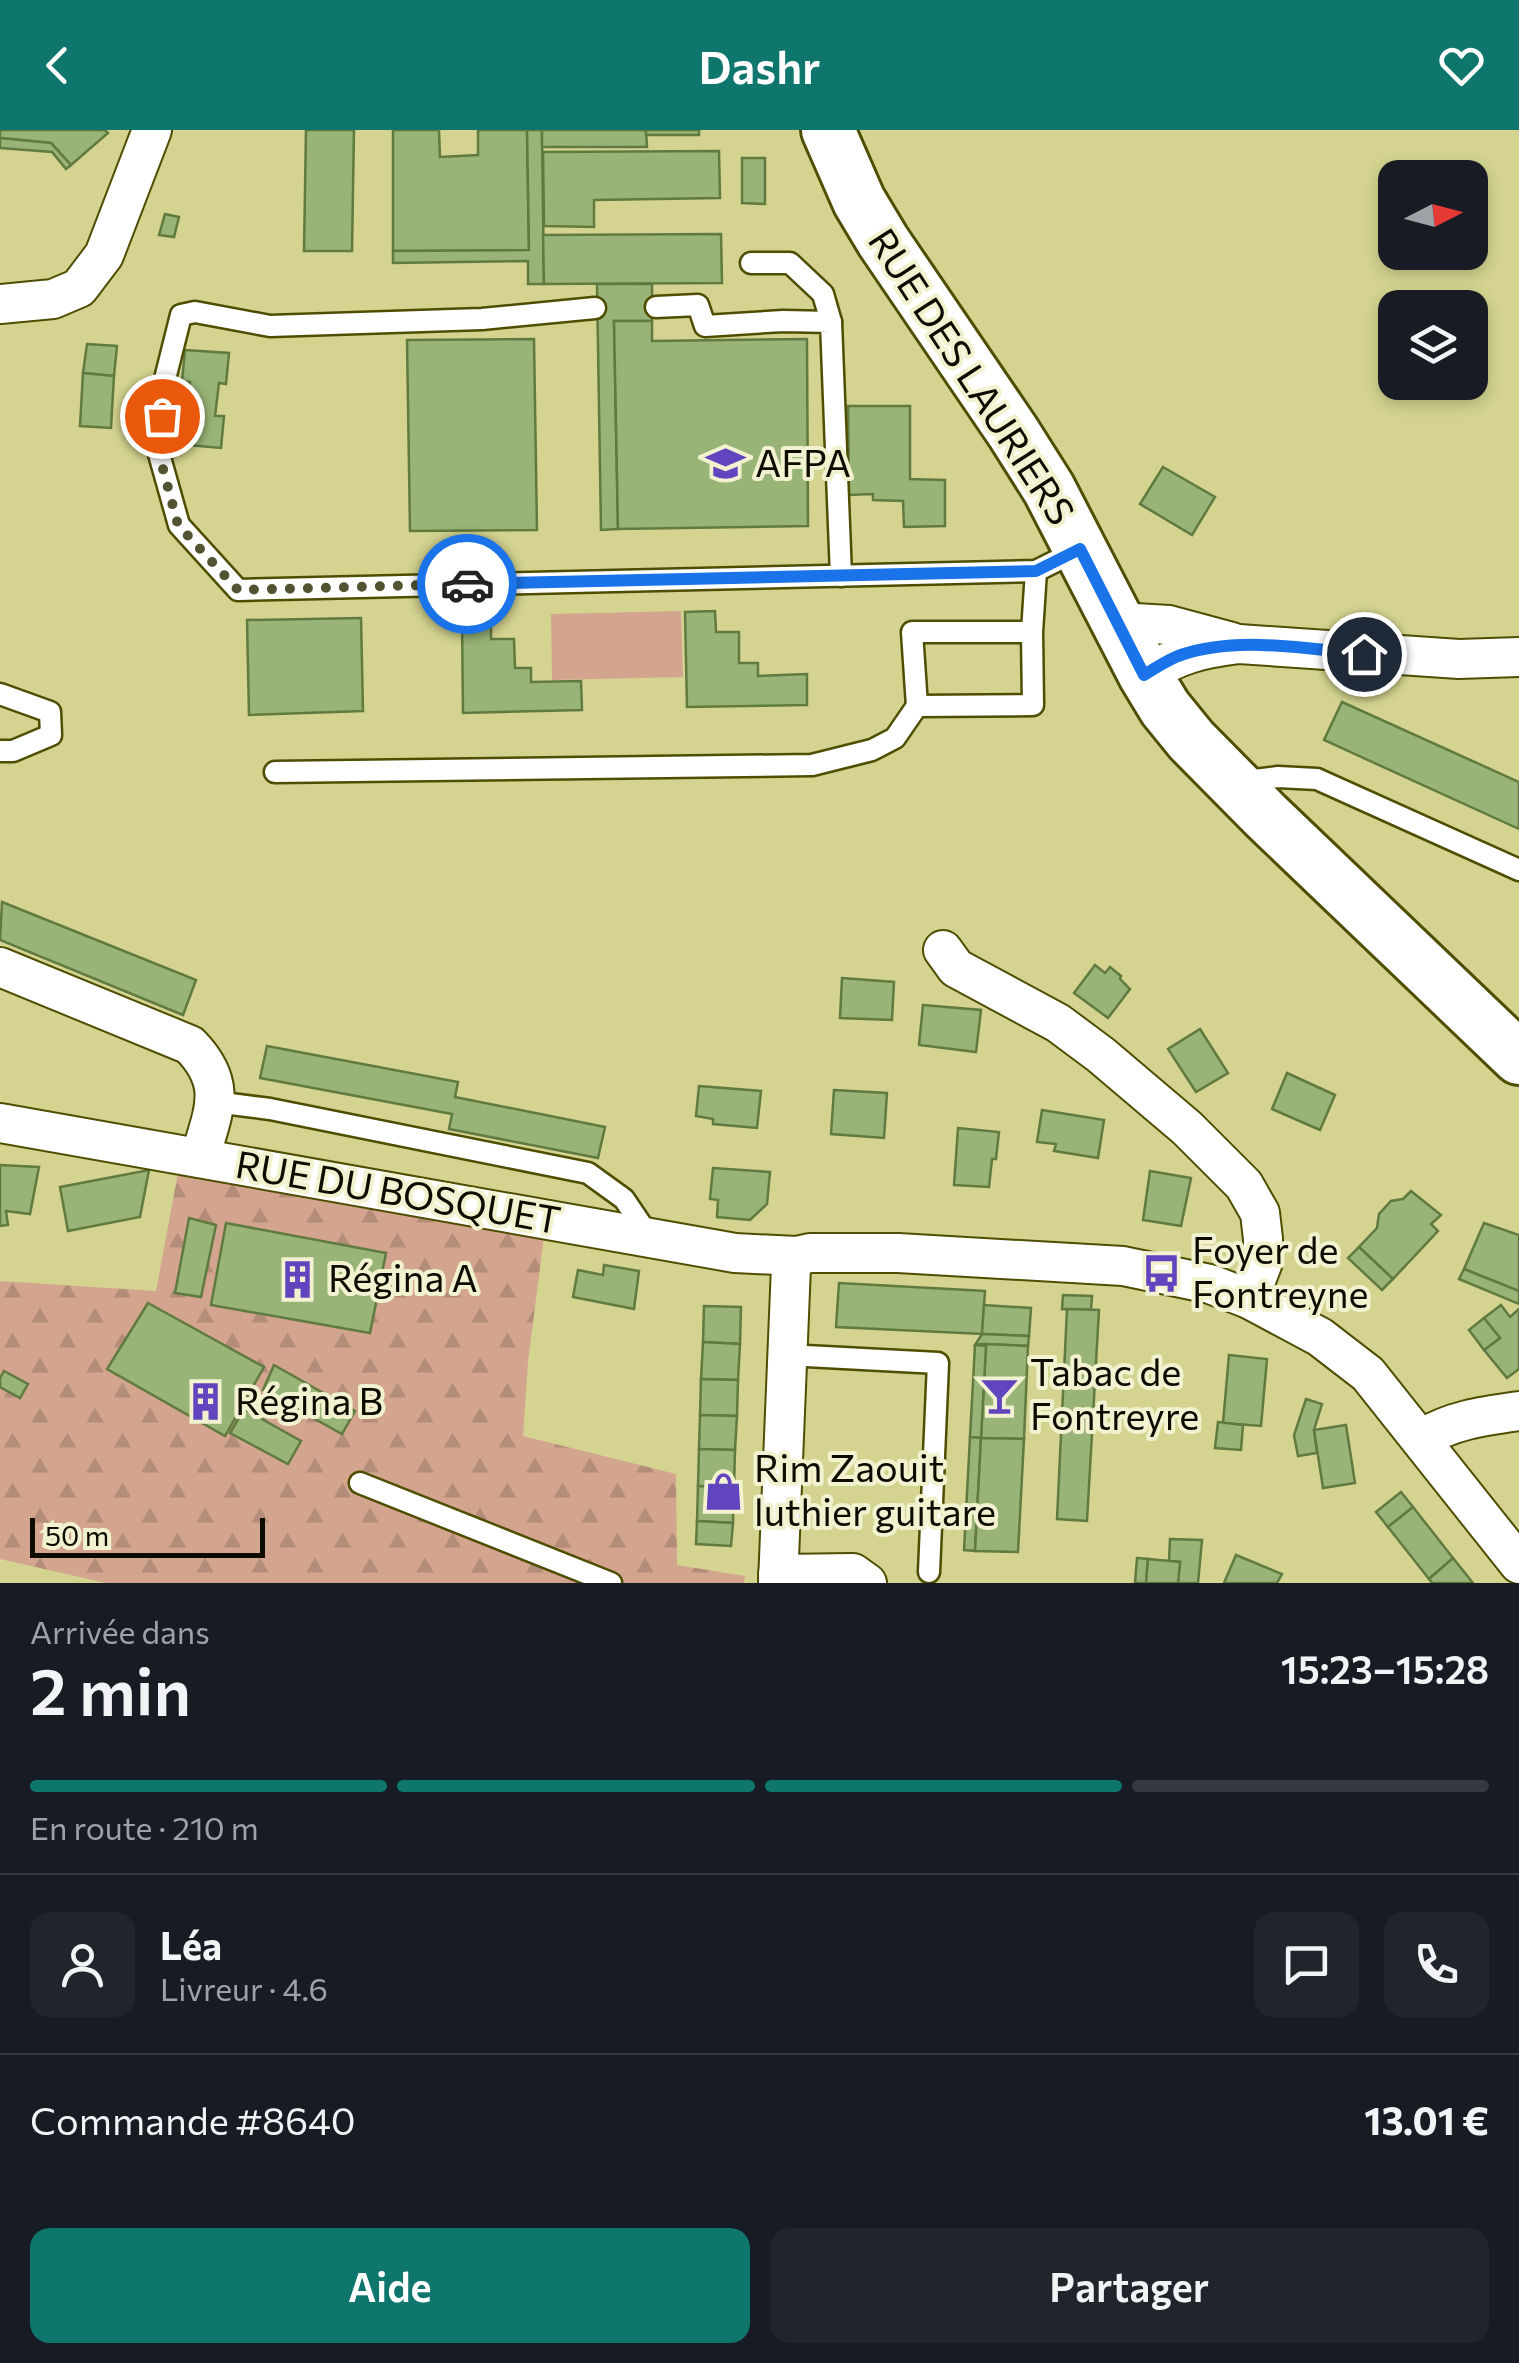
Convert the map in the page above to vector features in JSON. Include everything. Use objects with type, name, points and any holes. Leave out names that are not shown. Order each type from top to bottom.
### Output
[{"type":"main road","name":"RUE DES LAURIERS","points":[[828,130],[859,201],[882,241],[1049,489],[1058,560],[1133,653],[1165,708],[1190,740],[1519,1058]]},
{"type":"street","points":[[0,304],[54,299],[79,288],[104,255],[152,130]]},
{"type":"street","points":[[1240,644],[1204,632],[1136,623],[1133,653],[1180,656],[1204,648],[1240,644],[1459,659],[1519,657]]},
{"type":"street","points":[[943,950],[956,968],[1058,1023],[1100,1055],[1187,1128],[1244,1185],[1260,1212],[1264,1238],[1263,1262],[1249,1299]]},
{"type":"street","points":[[0,967],[190,1045],[203,1058],[213,1078],[216,1102],[200,1158]]},
{"type":"street","name":"RUE DU BOSQUET","points":[[0,1123],[735,1253],[797,1256],[854,1252],[1123,1266],[1210,1284],[1249,1299],[1320,1337],[1368,1374],[1519,1564]]},
{"type":"street","points":[[797,1256],[791,1266],[778,1578],[852,1573],[867,1583]]},
{"type":"street","points":[[1421,1439],[1462,1420],[1519,1411]]},
{"type":"lane","points":[[751,262],[790,263],[822,294],[832,322],[841,576]]},
{"type":"lane","points":[[656,306],[698,305],[705,326],[832,322]]},
{"type":"lane","points":[[594,308],[482,319],[270,326],[195,312],[181,314],[165,379],[159,454],[178,525],[238,590],[841,576],[1058,560],[1032,632],[1032,704],[917,706]]},
{"type":"lane","points":[[275,772],[812,765],[872,750],[895,738],[917,706],[912,632],[1032,632]]},
{"type":"lane","points":[[0,694],[50,712],[51,735],[13,751],[0,751]]},
{"type":"lane","points":[[1239,788],[1266,778],[1317,779],[1519,870]]},
{"type":"lane","points":[[216,1102],[270,1108],[588,1173],[624,1199],[650,1238]]},
{"type":"lane","points":[[788,1356],[938,1364],[930,1572]]},
{"type":"lane","points":[[360,1484],[612,1583]]},
{"type":"green space","points":[[681,611],[683,677],[552,680],[551,614]]},
{"type":"green space","points":[[178,1173],[544,1236],[523,1436],[676,1474],[677,1565],[745,1576],[744,1583],[106,1583],[0,1559],[0,1281],[156,1291]]},
{"type":"building","points":[[0,130],[108,133],[71,165],[51,143],[0,138]]},
{"type":"building","points":[[306,130],[354,130],[352,251],[304,251]]},
{"type":"building","points":[[393,130],[439,130],[440,157],[478,155],[478,130],[527,130],[529,250],[393,251]]},
{"type":"building","points":[[527,130],[542,130],[544,284],[528,284],[528,261],[393,263],[393,251],[529,250]]},
{"type":"building","points":[[542,130],[646,130],[647,147],[542,147]]},
{"type":"building","points":[[646,130],[699,130],[699,135],[646,135]]},
{"type":"building","points":[[0,138],[51,143],[71,165],[66,169],[52,152],[0,148]]},
{"type":"building","points":[[719,151],[720,198],[594,200],[594,227],[544,226],[543,152]]},
{"type":"building","points":[[742,158],[765,158],[765,204],[742,203]]},
{"type":"building","points":[[165,214],[179,217],[174,237],[159,235]]},
{"type":"building","points":[[721,234],[722,283],[544,284],[543,235]]},
{"type":"building","points":[[597,284],[652,284],[652,321],[614,321],[618,529],[601,530]]},
{"type":"building","points":[[614,321],[652,321],[652,341],[807,339],[808,526],[618,529]]},
{"type":"building","points":[[534,339],[537,530],[410,531],[407,340]]},
{"type":"building","points":[[87,344],[117,346],[114,376],[83,373]]},
{"type":"building","points":[[185,350],[229,353],[226,384],[219,383],[215,416],[224,416],[221,448],[177,444],[179,413],[186,413],[190,382],[182,381]]},
{"type":"building","points":[[83,373],[114,376],[111,428],[80,426]]},
{"type":"building","points":[[848,406],[910,406],[910,479],[945,480],[945,526],[904,527],[903,501],[873,500],[873,494],[849,495]]},
{"type":"building","points":[[1163,467],[1215,497],[1192,535],[1140,504]]},
{"type":"building","points":[[715,611],[716,632],[739,632],[739,663],[758,663],[758,676],[807,674],[807,705],[687,707],[685,612]]},
{"type":"building","points":[[491,617],[491,639],[514,639],[515,668],[531,668],[531,682],[581,681],[582,710],[463,713],[462,618]]},
{"type":"building","points":[[361,618],[363,711],[249,715],[247,620]]},
{"type":"building","points":[[1342,702],[1519,782],[1519,829],[1324,740]]},
{"type":"building","points":[[2,902],[196,980],[183,1015],[0,940]]},
{"type":"building","points":[[1095,965],[1105,973],[1110,967],[1130,989],[1108,1018],[1074,993]]},
{"type":"building","points":[[842,978],[894,982],[892,1020],[840,1018]]},
{"type":"building","points":[[923,1005],[981,1010],[976,1052],[919,1045]]},
{"type":"building","points":[[1200,1029],[1228,1073],[1196,1092],[1168,1049]]},
{"type":"building","points":[[267,1046],[458,1082],[455,1097],[605,1127],[598,1158],[449,1129],[452,1114],[260,1078]]},
{"type":"building","points":[[1287,1073],[1335,1095],[1320,1130],[1272,1109]]},
{"type":"building","points":[[699,1086],[761,1091],[757,1128],[713,1124],[713,1119],[696,1116]]},
{"type":"building","points":[[834,1090],[887,1093],[884,1138],[831,1134]]},
{"type":"building","points":[[1042,1110],[1104,1120],[1098,1158],[1054,1151],[1056,1144],[1037,1142]]},
{"type":"building","points":[[958,1128],[999,1132],[989,1187],[954,1185]]},
{"type":"building","points":[[0,1165],[39,1167],[30,1214],[6,1211],[8,1225],[0,1226]]},
{"type":"building","points":[[713,1168],[770,1172],[767,1204],[750,1220],[717,1217],[718,1200],[710,1199]]},
{"type":"building","points":[[149,1170],[140,1217],[68,1231],[60,1187]]},
{"type":"building","points":[[1150,1171],[1191,1178],[1181,1226],[1143,1220]]},
{"type":"building","points":[[1411,1191],[1441,1215],[1431,1224],[1438,1231],[1393,1279],[1359,1247],[1377,1228],[1379,1214],[1391,1201],[1403,1199]]},
{"type":"building","points":[[189,1218],[216,1225],[201,1297],[175,1293]]},
{"type":"building","name":"Régina A","points":[[226,1223],[386,1253],[370,1333],[211,1305]]},
{"type":"building","points":[[1484,1223],[1519,1235],[1519,1291],[1464,1269]]},
{"type":"building","points":[[1359,1247],[1393,1279],[1382,1290],[1348,1258]]},
{"type":"building","points":[[604,1265],[639,1271],[634,1309],[573,1297],[578,1270],[603,1275]]},
{"type":"building","points":[[1464,1269],[1519,1291],[1519,1304],[1459,1279]]},
{"type":"building","points":[[839,1283],[985,1291],[982,1334],[836,1327]]},
{"type":"building","points":[[1063,1295],[1092,1296],[1091,1310],[1062,1309]]},
{"type":"building","name":"Régina B","points":[[148,1303],[264,1367],[225,1436],[107,1369]]},
{"type":"building","points":[[984,1305],[1031,1308],[1029,1336],[982,1334]]},
{"type":"building","points":[[1501,1305],[1510,1317],[1519,1309],[1519,1369],[1507,1378],[1484,1350],[1500,1338],[1484,1318]]},
{"type":"building","points":[[704,1306],[741,1307],[740,1344],[703,1342]]},
{"type":"building","points":[[1067,1309],[1099,1310],[1087,1521],[1057,1519]]},
{"type":"building","points":[[1484,1318],[1500,1338],[1484,1350],[1469,1330]]},
{"type":"building","points":[[982,1334],[1029,1336],[1028,1346],[975,1345]]},
{"type":"building","points":[[703,1342],[740,1344],[738,1380],[701,1379]]},
{"type":"building","points":[[975,1345],[986,1346],[981,1438],[970,1437]]},
{"type":"building","points":[[976,1345],[1028,1346],[1024,1439],[981,1438],[986,1346]]},
{"type":"building","points":[[1229,1355],[1267,1359],[1261,1426],[1223,1423]]},
{"type":"building","points":[[274,1365],[355,1411],[342,1434],[263,1390]]},
{"type":"building","points":[[4,1371],[28,1384],[20,1398],[0,1387]]},
{"type":"building","points":[[701,1379],[738,1380],[737,1416],[700,1415]]},
{"type":"building","points":[[1306,1399],[1322,1404],[1314,1430],[1317,1453],[1298,1456],[1294,1435]]},
{"type":"building","points":[[244,1409],[301,1441],[288,1464],[230,1433]]},
{"type":"building","points":[[700,1415],[737,1416],[735,1450],[699,1449]]},
{"type":"building","points":[[1218,1422],[1243,1425],[1241,1450],[1215,1448]]},
{"type":"building","points":[[1346,1425],[1355,1483],[1323,1488],[1314,1430]]},
{"type":"building","points":[[970,1437],[981,1438],[975,1551],[964,1550]]},
{"type":"building","points":[[981,1438],[1024,1439],[1018,1552],[975,1551]]},
{"type":"building","points":[[699,1449],[735,1450],[734,1488],[698,1486]]},
{"type":"building","points":[[698,1486],[734,1488],[733,1523],[697,1521]]},
{"type":"building","points":[[1401,1492],[1413,1507],[1388,1527],[1376,1512]]},
{"type":"building","points":[[1413,1507],[1453,1558],[1429,1579],[1388,1527]]},
{"type":"building","points":[[697,1521],[733,1523],[731,1546],[696,1544]]},
{"type":"building","points":[[1170,1539],[1202,1540],[1198,1583],[1178,1583],[1180,1562],[1169,1561]]},
{"type":"building","points":[[1236,1555],[1282,1574],[1277,1583],[1224,1583]]},
{"type":"building","points":[[1137,1558],[1148,1559],[1146,1583],[1135,1583]]},
{"type":"building","points":[[1453,1558],[1473,1583],[1432,1583],[1429,1579]]},
{"type":"building","points":[[1148,1559],[1180,1562],[1178,1583],[1146,1583]]},
{"type":"way so far","points":[[162,416],[159,454],[178,525],[238,590],[467,584]]},
{"type":"place","name":"AFPA","points":[[725,464]]},
{"type":"place","name":"Foyer de Fontreyne","points":[[1162,1273]]},
{"type":"place","name":"Régina A","points":[[298,1279]]},
{"type":"place","name":"Tabac de Fontreyre","points":[[1000,1395]]},
{"type":"place","name":"Régina B","points":[[205,1402]]},
{"type":"place","name":"Rim Zaouit luthier guitare","points":[[724,1491]]},
{"type":"route","points":[[467,584],[1036,571],[1080,549],[1144,675],[1172,659],[1204,648],[1240,644],[1364,654]]}]
